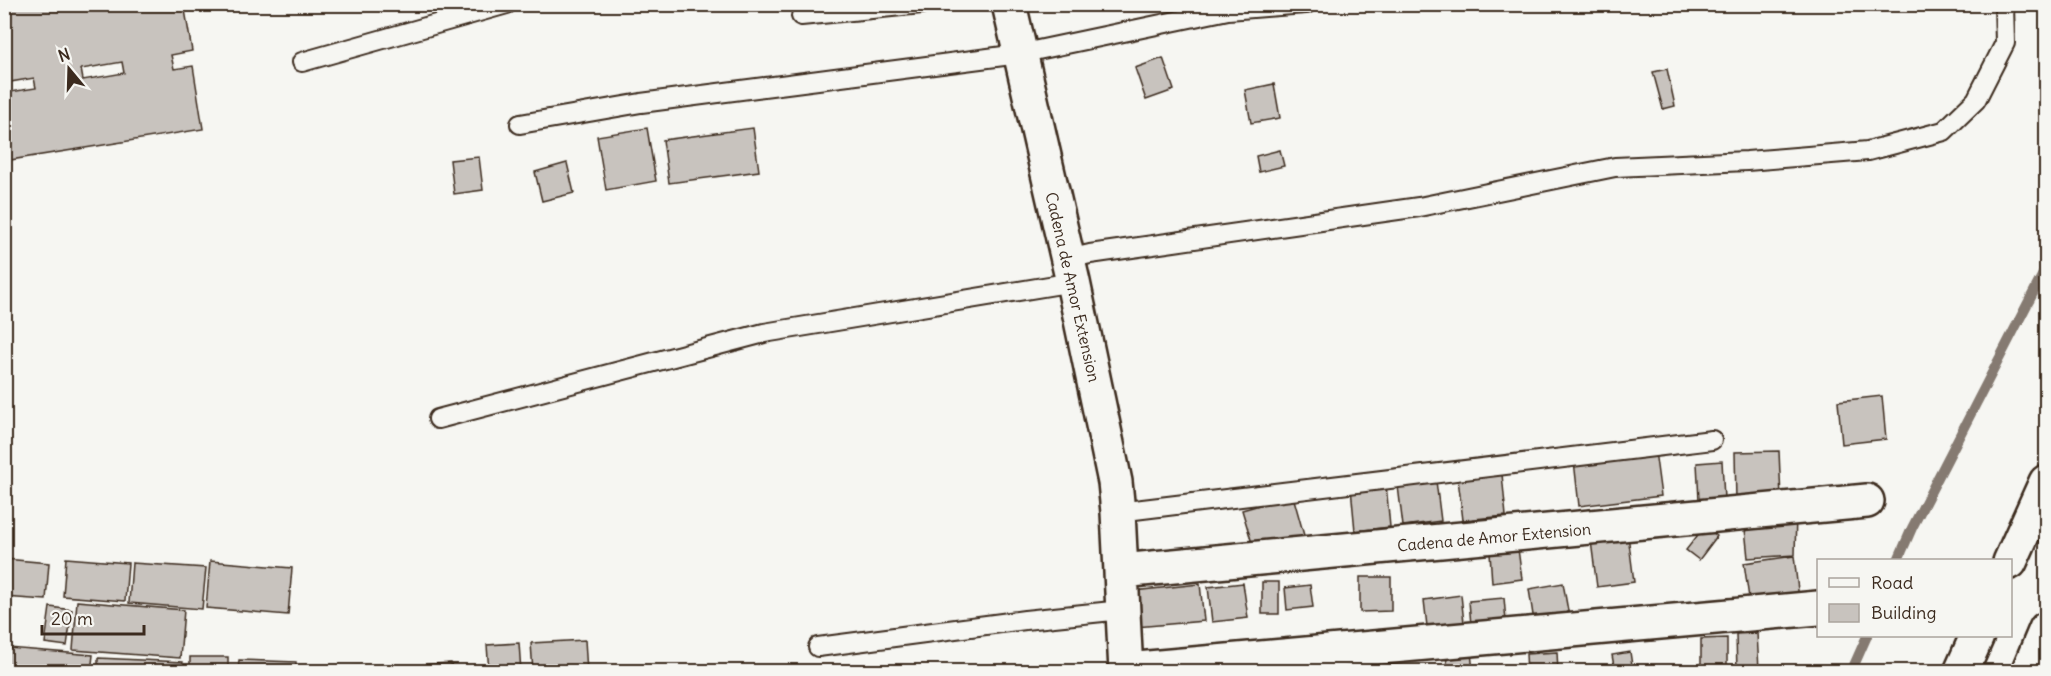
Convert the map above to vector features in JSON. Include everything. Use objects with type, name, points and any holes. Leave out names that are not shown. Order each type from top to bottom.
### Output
[{"type":"street","name":"Cadena de Amor Extension","points":[[1009,4],[1071,271],[1115,482],[1126,671],[1817,608]]},
{"type":"street","points":[[2011,559],[2046,482]]},
{"type":"street","name":"Cadena de Amor Extension","points":[[1121,571],[1867,501]]},
{"type":"street","points":[[2028,672],[2046,629]]},
{"type":"street","points":[[1961,672],[1977,637]]},
{"type":"lane","points":[[302,62],[507,4]]},
{"type":"lane","points":[[801,16],[922,4]]},
{"type":"lane","points":[[520,124],[641,103],[1019,54],[1228,10],[1306,4]]},
{"type":"lane","points":[[438,419],[764,333],[1071,271],[1090,254],[1419,207],[1615,167],[1747,161],[1868,152],[1944,131],[1976,99],[2005,43],[2004,4]]},
{"type":"lane","points":[[1118,512],[1712,440]]},
{"type":"lane","points":[[818,648],[1025,620],[1122,610]]},
{"type":"building","points":[[4,4],[184,4],[192,51],[171,55],[174,69],[193,66],[203,129],[4,161],[4,93],[36,88],[34,78],[4,83]],"holes":[[[122,62],[124,73],[83,80],[81,69]]]},
{"type":"building","points":[[1163,58],[1174,90],[1146,100],[1135,68]]},
{"type":"building","points":[[1667,69],[1675,106],[1663,109],[1653,72]]},
{"type":"building","points":[[1274,84],[1280,118],[1251,123],[1245,90]]},
{"type":"building","points":[[647,128],[656,181],[606,190],[597,136]]},
{"type":"building","points":[[753,128],[759,171],[669,183],[663,140]]},
{"type":"building","points":[[1280,150],[1284,166],[1259,172],[1256,156]]},
{"type":"building","points":[[479,157],[483,190],[454,194],[450,160]]},
{"type":"building","points":[[567,163],[574,193],[542,201],[535,172]]},
{"type":"building","points":[[1882,396],[1886,439],[1842,444],[1838,401]]},
{"type":"building","points":[[1655,451],[1661,496],[1579,506],[1574,461]]},
{"type":"building","points":[[1779,451],[1781,499],[1736,501],[1735,452]]},
{"type":"building","points":[[1722,461],[1724,499],[1699,500],[1697,463]]},
{"type":"building","points":[[1502,474],[1506,516],[1463,520],[1458,479]]},
{"type":"building","points":[[1436,481],[1441,521],[1403,526],[1398,486]]},
{"type":"building","points":[[1386,484],[1390,527],[1355,531],[1351,488]]},
{"type":"building","points":[[1293,496],[1305,539],[1255,553],[1242,510]]},
{"type":"building","points":[[1796,513],[1795,555],[1748,558],[1744,519]]},
{"type":"building","points":[[1705,526],[1717,536],[1699,560],[1686,550]]},
{"type":"building","points":[[1628,535],[1634,582],[1597,587],[1591,541]]},
{"type":"building","points":[[1518,549],[1522,579],[1492,583],[1490,553]]},
{"type":"building","points":[[1794,556],[1799,599],[1750,605],[1744,563]]},
{"type":"building","points":[[66,558],[128,563],[125,601],[63,596]]},
{"type":"building","points":[[5,559],[49,563],[46,600],[4,597]]},
{"type":"building","points":[[210,561],[292,568],[288,615],[206,608]]},
{"type":"building","points":[[132,563],[206,568],[202,609],[129,603]]},
{"type":"building","points":[[1360,577],[1391,577],[1391,611],[1360,612]]},
{"type":"building","points":[[1262,582],[1279,582],[1279,614],[1262,614]]},
{"type":"building","points":[[1243,583],[1248,618],[1212,622],[1208,587]]},
{"type":"building","points":[[1563,583],[1570,622],[1535,628],[1529,589]]},
{"type":"building","points":[[1200,584],[1204,621],[1136,627],[1133,591]]},
{"type":"building","points":[[1310,585],[1313,607],[1287,610],[1285,588]]},
{"type":"building","points":[[1461,595],[1465,632],[1428,635],[1424,600]]},
{"type":"building","points":[[1504,598],[1507,633],[1472,637],[1469,601]]},
{"type":"building","points":[[77,601],[184,610],[180,658],[73,650]]},
{"type":"building","points":[[50,607],[72,610],[67,646],[45,643]]},
{"type":"building","points":[[1757,633],[1759,670],[1737,671],[1736,634]]},
{"type":"building","points":[[1727,638],[1727,671],[1701,671],[1701,639]]},
{"type":"building","points":[[585,640],[587,672],[533,672],[531,643]]},
{"type":"building","points":[[519,643],[521,672],[489,672],[487,645]]},
{"type":"building","points":[[8,648],[93,655],[91,672],[6,670]]},
{"type":"building","points":[[1471,652],[1473,672],[1448,672],[1446,655]]},
{"type":"building","points":[[1557,652],[1558,672],[1527,672],[1526,654]]},
{"type":"building","points":[[1630,652],[1633,672],[1615,672],[1612,655]]},
{"type":"building","points":[[190,657],[228,657],[228,672],[190,672]]},
{"type":"building","points":[[98,658],[183,662],[182,672],[98,672]]},
{"type":"building","points":[[239,660],[296,662],[296,672],[238,672]]},
{"type":"building","points":[[451,663],[452,672],[384,672],[383,667]]},
{"type":"building","points":[[358,666],[358,672],[304,672],[304,671]]},
{"type":"waterway","points":[[1898,559],[1912,528],[2046,268]]},
{"type":"waterway","points":[[1851,672],[1867,637]]}]
